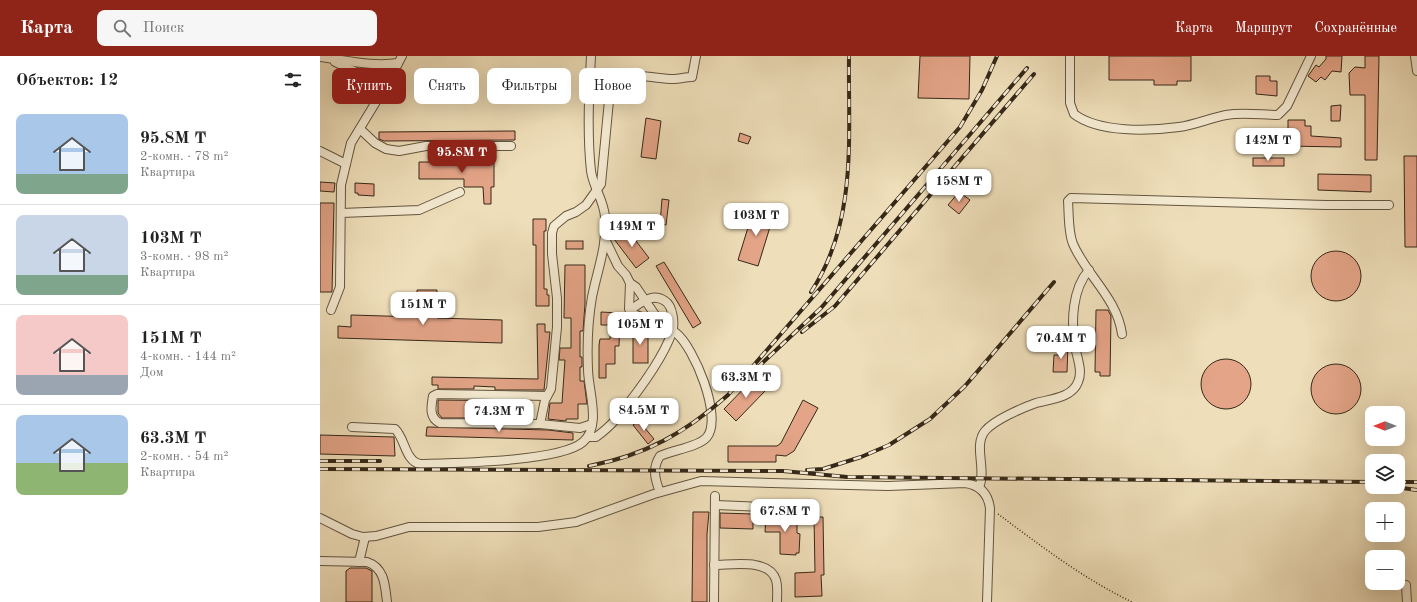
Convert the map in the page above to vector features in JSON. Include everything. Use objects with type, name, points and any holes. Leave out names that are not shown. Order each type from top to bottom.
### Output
[{"type":"street","points":[[352,427],[395,429],[410,456],[414,461],[420,464],[471,462],[538,456],[572,449],[588,437],[592,424],[592,405],[588,369],[592,298],[604,251],[605,238],[603,201],[598,187],[593,179],[590,156],[591,56]]},
{"type":"street","points":[[540,424],[543,408],[551,389],[557,327],[557,298],[552,254],[552,233],[554,226],[566,216],[576,212],[586,205],[601,184],[609,96],[613,86],[620,80],[631,77],[674,79],[692,76],[696,56]]},
{"type":"street","points":[[1070,56],[1070,103],[1074,114],[1096,124],[1119,129],[1147,130],[1179,127],[1227,115],[1278,115],[1287,106],[1311,56]]},
{"type":"street","points":[[1415,56],[1417,71]]},
{"type":"street","points":[[323,57],[384,65],[400,60]]},
{"type":"street","points":[[323,57],[347,68]]},
{"type":"street","points":[[331,310],[340,287],[341,185],[351,143],[375,104]]},
{"type":"street","points":[[360,129],[375,143],[386,149],[399,151],[426,146],[511,146]]},
{"type":"street","points":[[320,151],[346,164]]},
{"type":"street","points":[[341,213],[419,210],[460,192]]},
{"type":"street","points":[[1122,334],[1115,308],[1072,243],[1068,201],[1071,198],[1326,205],[1389,205]]},
{"type":"street","points":[[605,238],[618,266],[626,275],[630,283],[630,310],[632,313],[644,319],[662,325],[673,331],[686,344],[707,391],[712,410],[711,428],[704,440],[660,456],[656,462],[656,482],[660,492]]},
{"type":"street","points":[[979,487],[982,478],[981,438],[985,431],[994,423],[1034,404],[1065,396],[1078,384],[1080,374],[1074,334],[1075,303],[1077,292],[1084,276],[1089,270]]},
{"type":"street","points":[[630,283],[636,287],[646,300],[662,325]]},
{"type":"street","points":[[588,437],[596,438],[615,420],[644,383],[673,331],[672,312],[668,303],[659,297],[652,297],[630,310]]},
{"type":"street","points":[[547,396],[443,393],[433,396],[432,416],[434,420],[440,423],[540,424],[580,428],[592,424]]},
{"type":"street","points":[[320,518],[352,534],[365,537],[376,536],[409,527],[545,526],[576,522],[660,492],[700,481],[710,480],[888,486],[965,483],[975,484],[986,497],[990,508],[987,602]]},
{"type":"street","points":[[714,602],[715,496]]},
{"type":"street","points":[[716,505],[789,508]]},
{"type":"street","points":[[359,562],[365,537]]},
{"type":"street","points":[[320,561],[359,562],[373,564],[379,570],[386,587],[387,602]]},
{"type":"street","points":[[714,565],[758,565],[769,570],[775,579],[777,602]]},
{"type":"street","points":[[1406,585],[1407,602]]},
{"type":"path","points":[[990,508],[1072,568],[1108,590],[1132,602]]},
{"type":"building","points":[[920,56],[970,56],[969,99],[918,98]]},
{"type":"building","points":[[1109,56],[1191,56],[1191,81],[1177,81],[1177,85],[1154,85],[1154,80],[1109,80]]},
{"type":"building","points":[[1326,56],[1342,56],[1341,72],[1332,71],[1325,80],[1321,77],[1316,82],[1308,76],[1316,65],[1319,67],[1326,59]]},
{"type":"building","points":[[1365,56],[1379,56],[1377,160],[1365,160],[1365,95],[1350,95],[1349,73],[1355,67],[1365,68]]},
{"type":"building","points":[[1256,76],[1270,76],[1270,81],[1277,81],[1277,96],[1256,94]]},
{"type":"building","points":[[1341,105],[1340,121],[1331,121],[1331,106]]},
{"type":"building","points":[[646,118],[661,121],[656,159],[641,157]]},
{"type":"building","points":[[1288,120],[1305,120],[1305,126],[1311,126],[1311,136],[1341,138],[1341,147],[1288,146]]},
{"type":"building","points":[[515,131],[515,140],[384,141],[379,139],[379,132]]},
{"type":"building","points":[[740,133],[751,137],[748,144],[738,141]]},
{"type":"building","points":[[1404,156],[1417,156],[1417,247],[1405,247]]},
{"type":"building","points":[[1253,158],[1284,158],[1284,166],[1253,166]]},
{"type":"building","points":[[419,162],[494,162],[494,187],[491,187],[491,204],[484,204],[483,187],[464,187],[464,179],[419,179]]},
{"type":"building","points":[[1318,174],[1371,175],[1371,192],[1318,190]]},
{"type":"building","points":[[320,182],[335,183],[334,192],[320,191]]},
{"type":"building","points":[[355,183],[374,184],[374,196],[358,195],[358,193],[355,193]]},
{"type":"building","points":[[959,192],[970,200],[959,214],[948,205]]},
{"type":"building","points":[[662,199],[669,200],[666,225],[660,224]]},
{"type":"building","points":[[320,203],[334,203],[332,292],[320,292]]},
{"type":"building","points":[[754,208],[774,214],[758,266],[738,260]]},
{"type":"building","points":[[533,219],[546,219],[546,231],[544,231],[544,289],[547,289],[547,295],[549,295],[549,306],[536,306],[536,245],[533,245]]},
{"type":"building","points":[[627,229],[649,258],[636,268],[614,239]]},
{"type":"building","points":[[566,241],[583,241],[583,249],[566,249]]},
{"type":"building","points":[[1336,251],[1346,253],[1354,258],[1359,266],[1361,276],[1359,286],[1354,294],[1346,299],[1336,301],[1326,299],[1318,294],[1313,286],[1311,276],[1313,266],[1318,258],[1326,253]]},
{"type":"building","points":[[664,262],[701,323],[693,328],[656,266]]},
{"type":"building","points":[[565,265],[585,265],[583,331],[580,331],[580,357],[582,357],[582,367],[580,367],[580,381],[584,381],[587,404],[578,404],[578,419],[566,419],[566,421],[548,419],[550,403],[562,403],[565,360],[559,360],[560,348],[571,348],[571,318],[564,318]]},
{"type":"building","points":[[417,290],[437,290],[437,318],[502,320],[502,343],[338,338],[338,326],[351,327],[351,315],[418,317]]},
{"type":"building","points":[[1096,310],[1108,310],[1111,316],[1110,376],[1100,376],[1100,372],[1095,372]]},
{"type":"building","points":[[601,312],[620,313],[619,346],[615,346],[615,364],[606,364],[606,378],[599,378],[599,345],[600,339],[610,339],[610,325],[601,325]]},
{"type":"building","points":[[537,324],[545,324],[545,332],[550,332],[544,390],[495,390],[495,387],[474,386],[474,389],[438,389],[438,385],[432,385],[432,377],[538,379]]},
{"type":"building","points":[[633,329],[648,329],[648,363],[633,363]]},
{"type":"building","points":[[1059,345],[1068,345],[1067,372],[1053,372],[1054,355],[1059,355]]},
{"type":"building","points":[[1221,359],[1231,359],[1244,366],[1251,379],[1251,389],[1244,402],[1231,409],[1221,409],[1212,405],[1205,398],[1201,389],[1201,379],[1205,370],[1212,363]]},
{"type":"building","points":[[1331,364],[1341,364],[1354,371],[1361,384],[1361,394],[1354,407],[1341,414],[1331,414],[1322,410],[1315,403],[1311,394],[1311,384],[1315,375],[1322,368]]},
{"type":"building","points":[[755,377],[767,389],[736,421],[724,409]]},
{"type":"building","points":[[438,400],[527,401],[527,405],[532,405],[532,416],[529,416],[529,418],[442,418],[438,413]]},
{"type":"building","points":[[803,400],[818,408],[794,451],[786,456],[776,455],[776,462],[728,462],[728,446],[777,446],[781,443]]},
{"type":"building","points":[[639,421],[654,439],[648,444],[633,425]]},
{"type":"building","points":[[427,427],[548,430],[573,433],[573,440],[426,436]]},
{"type":"building","points":[[320,435],[394,437],[395,456],[320,454]]},
{"type":"building","points":[[693,512],[709,512],[707,534],[707,602],[692,602]]},
{"type":"building","points":[[720,513],[753,514],[753,529],[720,528]]},
{"type":"building","points":[[766,516],[797,517],[797,533],[800,534],[799,553],[796,553],[796,555],[780,554],[780,532],[765,532]]},
{"type":"building","points":[[814,517],[823,517],[824,575],[821,575],[822,596],[795,597],[795,573],[815,572]]},
{"type":"building","points":[[350,568],[366,568],[372,571],[372,602],[346,602],[346,571]]},
{"type":"railway","points":[[811,292],[826,265],[837,237],[843,207],[849,148],[849,56]]},
{"type":"railway","points":[[589,466],[629,456],[664,441],[696,421],[728,395],[960,127],[982,90],[997,56]]},
{"type":"railway","points":[[757,368],[821,308],[1027,68]]},
{"type":"railway","points":[[802,332],[835,306],[1034,74]]},
{"type":"railway","points":[[807,470],[823,469],[861,457],[889,445],[930,419],[965,386],[1054,282]]},
{"type":"railway","points":[[320,461],[380,461]]},
{"type":"railway","points":[[320,469],[783,471],[847,477],[1365,482]]},
{"type":"railway","points":[[1405,482],[1417,482]]},
{"type":"railway","points":[[1405,488],[1417,490]]}]
